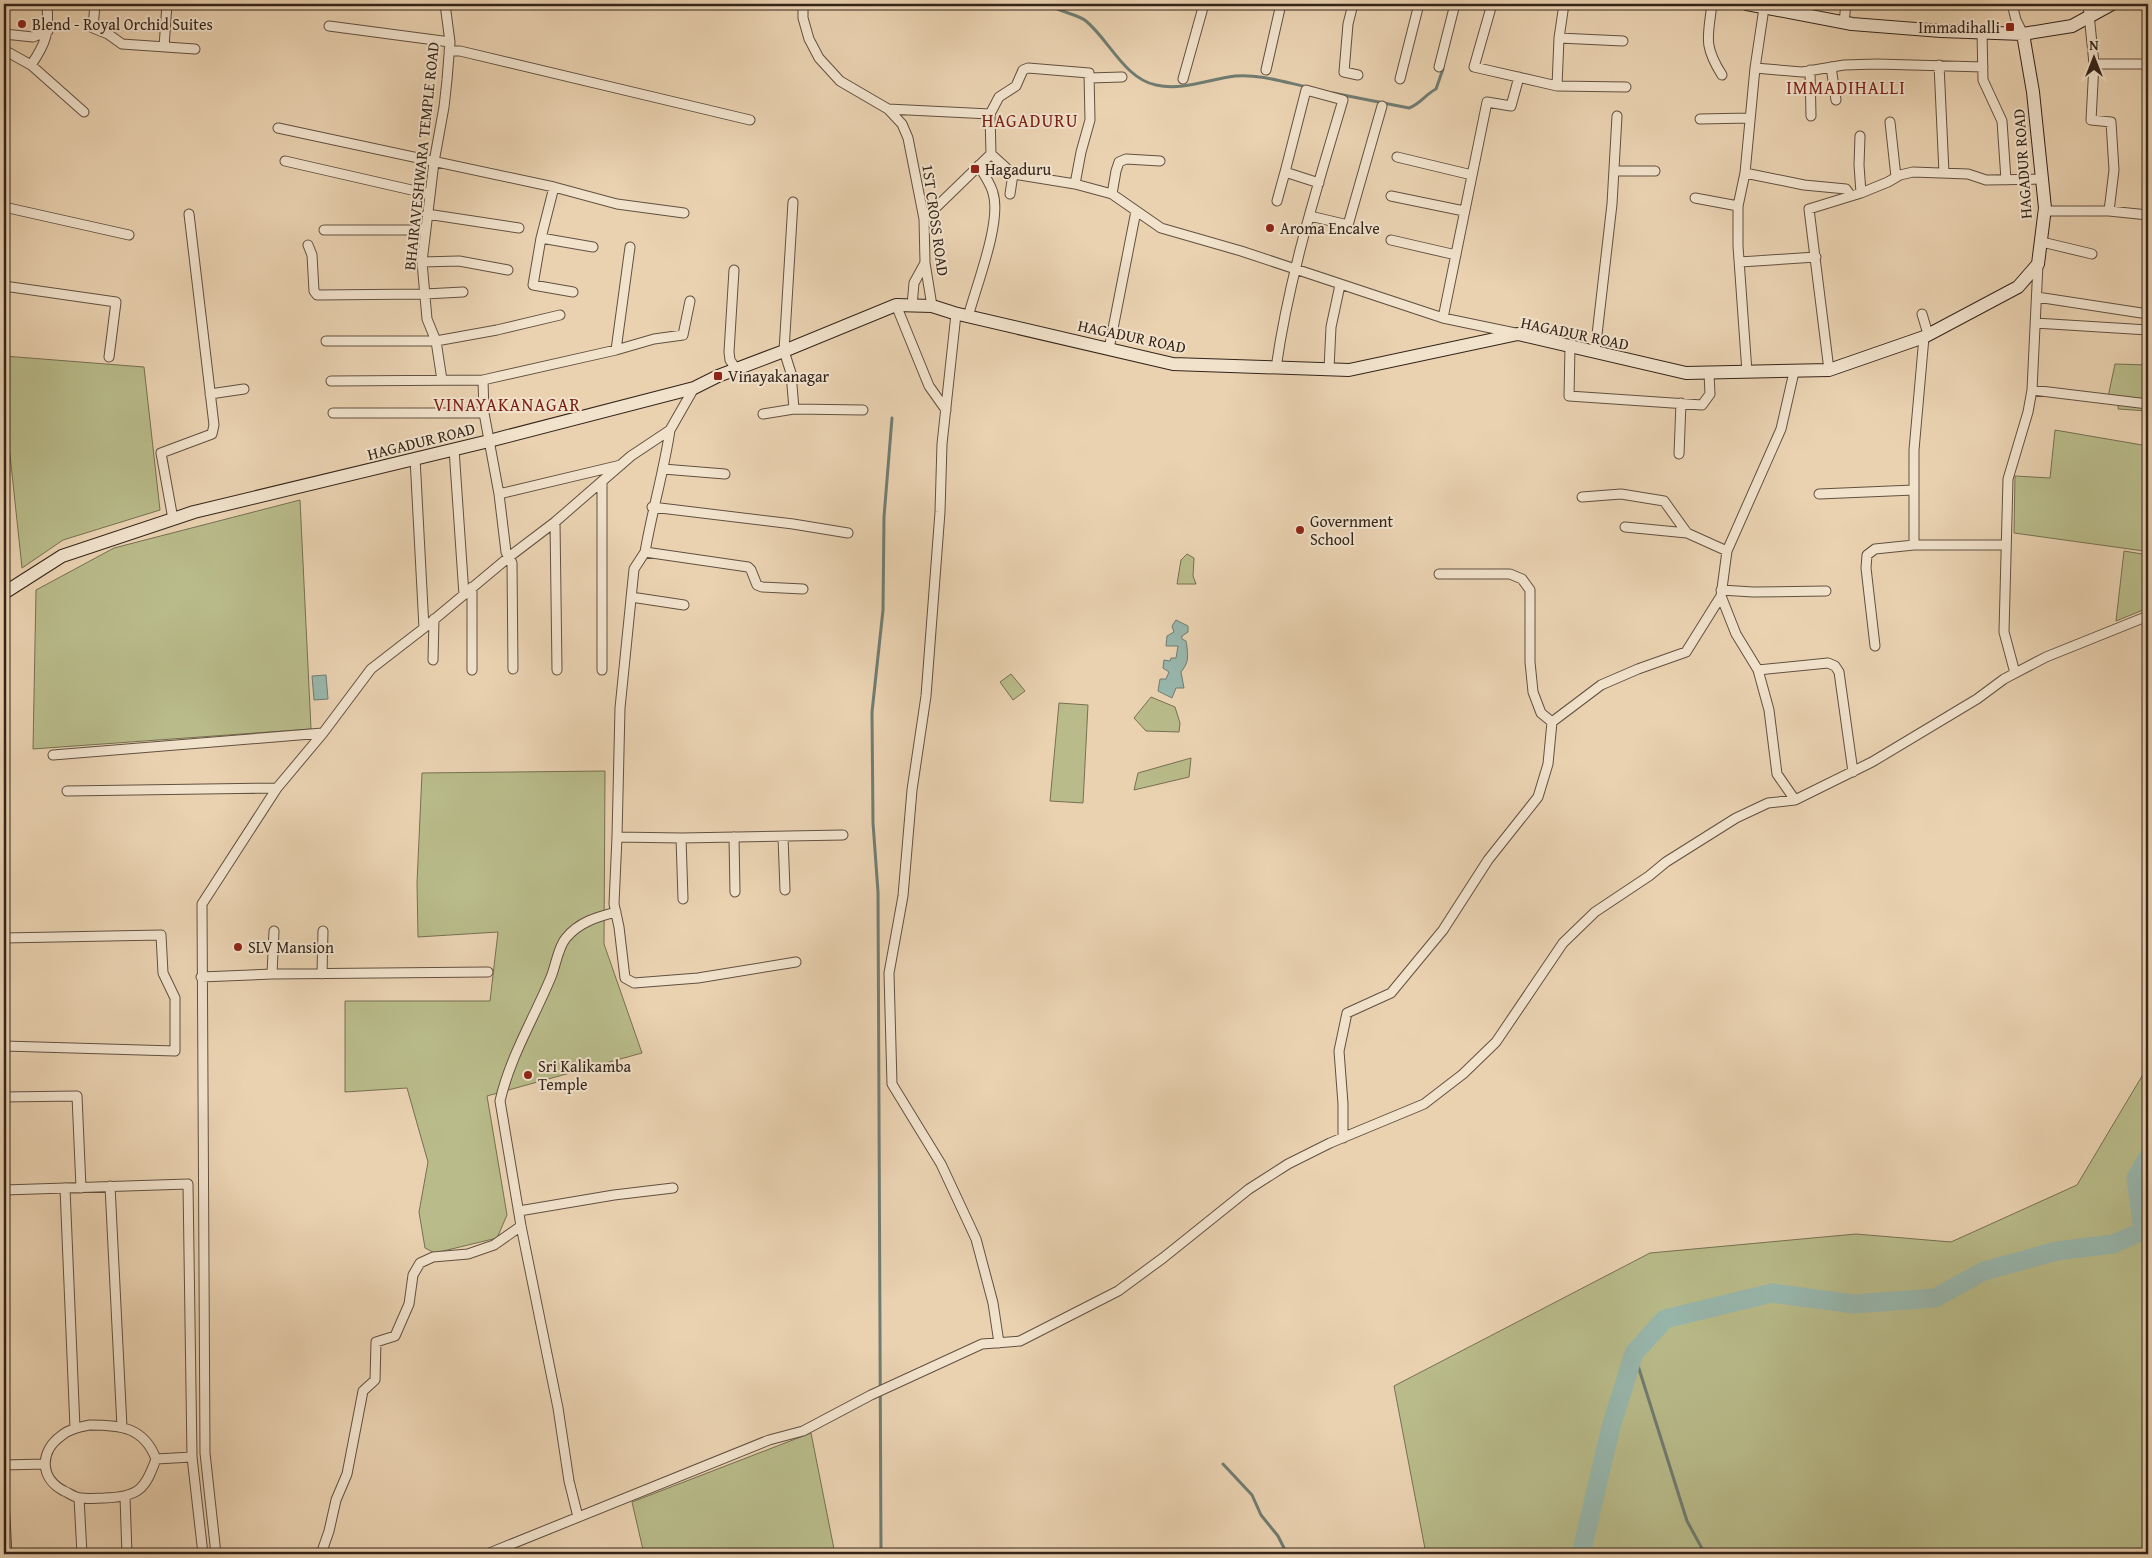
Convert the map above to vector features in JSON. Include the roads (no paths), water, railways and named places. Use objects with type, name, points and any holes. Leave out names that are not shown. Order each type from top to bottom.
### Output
[{"type":"street","points":[[31,65],[43,48],[48,31],[47,4]]},
{"type":"street","points":[[95,4],[93,28],[108,34],[122,44],[195,49]]},
{"type":"street","points":[[164,47],[167,4]]},
{"type":"street","name":"BHAIRAVESHWARA TEMPLE ROAD","points":[[442,380],[436,341],[427,319],[422,262],[429,194],[444,107],[450,47],[445,4]]},
{"type":"street","name":"1ST CROSS ROAD","points":[[803,4],[803,18],[809,39],[819,58],[840,81],[888,109],[902,124],[908,138],[924,219],[925,262],[932,306]]},
{"type":"street","points":[[1183,78],[1204,4]]},
{"type":"street","points":[[1266,70],[1281,4]]},
{"type":"street","points":[[1353,4],[1348,24],[1344,72],[1358,75]]},
{"type":"street","points":[[1400,79],[1419,4]]},
{"type":"street","points":[[1439,66],[1456,4]]},
{"type":"street","points":[[1492,4],[1474,66],[1557,86],[1626,87]]},
{"type":"street","points":[[1557,86],[1559,38],[1564,4]]},
{"type":"street","points":[[1712,4],[1708,42],[1711,57],[1722,75]]},
{"type":"street","points":[[1747,4],[1844,22],[1941,31],[2023,34],[2072,26],[2088,10],[2112,4]]},
{"type":"street","points":[[1844,22],[1846,4]]},
{"type":"street","points":[[2012,4],[2016,20],[2023,34]]},
{"type":"street","points":[[1747,372],[1738,206],[1745,173],[1755,68],[1770,7]]},
{"type":"street","points":[[2088,10],[2094,64],[2091,120],[2111,122],[2114,170],[2109,212]]},
{"type":"street","points":[[329,26],[450,47],[460,51],[750,120]]},
{"type":"street","points":[[4,34],[33,37],[48,31]]},
{"type":"street","points":[[1982,32],[1983,80],[2002,121],[2006,180]]},
{"type":"street","name":"HAGADUR ROAD","points":[[4,593],[62,556],[194,512],[454,450],[694,388],[736,369],[784,352],[896,305],[932,306],[962,315],[1173,364],[1349,370],[1518,334],[1686,373],[1829,370],[1926,336],[2018,287],[2038,264],[2045,211],[2033,92],[2023,34]]},
{"type":"street","points":[[1559,38],[1623,41]]},
{"type":"street","points":[[4,50],[31,65],[84,112]]},
{"type":"street","points":[[1755,68],[1810,70],[1877,64],[1983,67]]},
{"type":"street","points":[[2094,64],[2148,64]]},
{"type":"street","points":[[1939,66],[1944,173]]},
{"type":"street","points":[[1831,67],[1836,100]]},
{"type":"street","points":[[1075,184],[1090,120],[1089,73],[1028,68],[1023,70],[1016,86],[999,97],[990,114],[991,154],[1013,174],[1075,184],[1112,194],[1161,228],[1295,268],[1340,285],[1443,318],[1518,334]]},
{"type":"street","points":[[1810,70],[1811,116]]},
{"type":"street","points":[[1089,78],[1122,77]]},
{"type":"street","points":[[1443,318],[1487,102],[1511,106],[1519,77]]},
{"type":"street","points":[[1276,368],[1283,319],[1295,268],[1343,100],[1306,90],[1277,201]]},
{"type":"street","points":[[1310,216],[1348,225],[1382,106]]},
{"type":"street","points":[[888,109],[990,114]]},
{"type":"street","points":[[1595,352],[1614,171],[1617,116]]},
{"type":"street","points":[[1700,119],[1749,118]]},
{"type":"street","points":[[1890,122],[1896,177]]},
{"type":"street","points":[[278,128],[554,187],[617,204],[684,213]]},
{"type":"street","points":[[1860,136],[1859,165],[1861,193]]},
{"type":"street","points":[[924,219],[991,154]]},
{"type":"street","points":[[1397,157],[1472,175]]},
{"type":"street","points":[[1112,194],[1116,171],[1120,162],[1126,159],[1160,161]]},
{"type":"street","points":[[285,161],[429,194]]},
{"type":"street","points":[[979,165],[994,193],[994,221],[987,254],[962,315],[946,410],[942,444],[940,512],[926,696],[912,790],[903,896],[889,973],[892,1084],[941,1164],[976,1239],[993,1303],[999,1343]]},
{"type":"street","points":[[1614,171],[1655,171]]},
{"type":"street","points":[[1284,172],[1319,183]]},
{"type":"street","points":[[1829,370],[1809,209],[1861,193],[1912,172],[1968,174],[1986,180],[2042,179]]},
{"type":"street","points":[[1745,173],[1804,185],[1846,189],[1851,196]]},
{"type":"street","points":[[1010,194],[1013,174]]},
{"type":"street","points":[[554,187],[541,238],[533,285],[573,292]]},
{"type":"street","points":[[1392,196],[1464,212]]},
{"type":"street","points":[[1695,198],[1738,206]]},
{"type":"street","points":[[793,202],[784,352],[791,373],[794,409]]},
{"type":"street","points":[[4,208],[129,235]]},
{"type":"street","points":[[2045,211],[2148,215]]},
{"type":"street","points":[[1109,349],[1136,212]]},
{"type":"street","points":[[173,519],[161,452],[212,434],[214,425],[189,214]]},
{"type":"street","points":[[427,214],[519,228]]},
{"type":"street","points":[[324,230],[425,230]]},
{"type":"street","points":[[541,238],[593,247]]},
{"type":"street","points":[[1391,240],[1456,255]]},
{"type":"street","points":[[2042,242],[2092,254]]},
{"type":"street","points":[[308,245],[312,255],[314,291],[317,295],[463,292]]},
{"type":"street","points":[[616,350],[630,247]]},
{"type":"street","points":[[1740,262],[1816,257]]},
{"type":"street","points":[[422,262],[459,261],[508,270]]},
{"type":"street","points":[[912,306],[914,283],[925,262]]},
{"type":"street","points":[[2015,673],[2004,632],[2008,479],[2026,421],[2032,390],[2038,264]]},
{"type":"street","points":[[734,270],[728,352],[730,360],[736,369]]},
{"type":"street","points":[[1329,369],[1331,327],[1340,285]]},
{"type":"street","points":[[4,286],[116,302],[109,357]]},
{"type":"street","points":[[2036,297],[2148,314]]},
{"type":"street","points":[[331,380],[483,380],[616,350],[654,339],[683,335],[686,329],[690,301]]},
{"type":"street","points":[[896,305],[928,386],[946,410]]},
{"type":"street","points":[[1914,545],[1914,450],[1926,336],[1922,314]]},
{"type":"street","points":[[326,341],[436,341],[497,330],[560,315]]},
{"type":"street","points":[[2035,323],[2148,330]]},
{"type":"street","points":[[1570,346],[1569,396],[1702,405],[1710,394],[1709,373]]},
{"type":"street","points":[[1343,1138],[1343,1104],[1339,1051],[1348,1013],[1392,993],[1442,930],[1488,860],[1538,797],[1548,764],[1552,722],[1601,685],[1638,669],[1686,652],[1721,593],[1727,551],[1781,429],[1794,372]]},
{"type":"street","points":[[483,380],[484,413],[499,494],[506,552],[512,563],[513,669]]},
{"type":"street","points":[[694,388],[670,430],[663,469],[652,507],[644,552],[634,569],[620,708],[614,904],[625,978],[634,983],[698,978],[796,962]]},
{"type":"street","points":[[210,394],[244,389]]},
{"type":"street","points":[[2032,390],[2148,404]]},
{"type":"street","points":[[1680,454],[1681,403]]},
{"type":"street","points":[[763,414],[794,409],[863,410]]},
{"type":"street","points":[[333,413],[484,413]]},
{"type":"street","points":[[216,1554],[205,1453],[202,904],[277,788],[323,733],[371,669],[555,522],[621,465],[670,430]]},
{"type":"street","points":[[454,450],[464,595]]},
{"type":"street","points":[[415,458],[424,628]]},
{"type":"street","points":[[499,494],[621,465]]},
{"type":"street","points":[[663,469],[725,474]]},
{"type":"street","points":[[602,483],[602,670]]},
{"type":"street","points":[[1820,494],[1914,490]]},
{"type":"street","points":[[1582,497],[1622,494],[1664,501],[1687,533]]},
{"type":"street","points":[[652,507],[848,532]]},
{"type":"street","points":[[555,522],[557,670]]},
{"type":"street","points":[[1625,527],[1687,533],[1727,551]]},
{"type":"street","points":[[1876,646],[1866,568],[1867,555],[1876,549],[1914,545],[2006,545]]},
{"type":"street","points":[[644,552],[748,567],[752,570],[757,585],[762,587],[803,589]]},
{"type":"street","points":[[1439,574],[1510,574],[1522,579],[1530,590],[1530,662],[1533,692],[1541,713],[1552,722]]},
{"type":"street","points":[[472,587],[472,670]]},
{"type":"street","points":[[1721,593],[1826,591]]},
{"type":"street","points":[[1721,593],[1736,634],[1758,670],[1769,710],[1777,774],[1795,800]]},
{"type":"street","points":[[631,598],[684,605]]},
{"type":"street","points":[[486,1554],[769,1440],[803,1431],[871,1395],[982,1344],[1020,1341],[1118,1291],[1250,1189],[1288,1164],[1343,1138],[1424,1104],[1463,1074],[1496,1042],[1563,944],[1595,912],[1643,880],[1677,854],[1736,818],[1768,803],[1795,800],[1853,772],[1909,742],[2015,673],[2079,643],[2148,616]]},
{"type":"street","points":[[433,660],[434,619]]},
{"type":"street","points":[[1758,670],[1828,663],[1835,666],[1839,672],[1853,772]]},
{"type":"street","points":[[53,755],[323,733]]},
{"type":"street","points":[[67,791],[277,788]]},
{"type":"street","points":[[617,836],[682,838],[843,835]]},
{"type":"street","points":[[734,837],[735,892]]},
{"type":"street","points":[[783,837],[785,890]]},
{"type":"street","points":[[682,838],[683,899]]},
{"type":"street","points":[[578,1517],[569,1481],[558,1408],[521,1226],[500,1101],[504,1084],[525,1032],[552,976],[565,938],[587,920],[616,912]]},
{"type":"street","points":[[272,974],[274,931]]},
{"type":"street","points":[[322,974],[323,931]]},
{"type":"street","points":[[4,938],[161,934],[163,972],[175,998],[175,1051],[4,1046]]},
{"type":"street","points":[[201,977],[272,974],[488,972]]},
{"type":"street","points":[[4,1097],[77,1096],[81,1188]]},
{"type":"street","points":[[4,1190],[188,1184],[192,1457],[203,1554]]},
{"type":"street","points":[[110,1186],[122,1427]]},
{"type":"street","points":[[66,1188],[75,1428]]},
{"type":"street","points":[[519,1211],[614,1194],[673,1188]]},
{"type":"street","points":[[321,1554],[329,1531],[336,1500],[347,1474],[363,1391],[375,1380],[376,1342],[395,1336],[410,1304],[413,1275],[420,1263],[433,1257],[468,1254],[494,1245],[521,1226]]},
{"type":"street","points":[[90,1425],[122,1427],[137,1433],[151,1444],[156,1459],[149,1478],[141,1489],[125,1497],[79,1498],[59,1488],[48,1478],[44,1464],[49,1447],[62,1435],[75,1428],[90,1425]]},
{"type":"street","points":[[156,1459],[192,1457]]},
{"type":"street","points":[[4,1465],[44,1464]]},
{"type":"street","points":[[125,1497],[127,1554]]},
{"type":"street","points":[[79,1498],[82,1554]]},
{"type":"street","points":[[4,1501],[7,1554]]},
{"type":"water","points":[[1176,620],[1188,626],[1188,632],[1182,636],[1182,639],[1186,641],[1188,656],[1186,665],[1181,672],[1184,688],[1176,688],[1172,698],[1158,691],[1160,679],[1166,679],[1169,672],[1163,668],[1164,660],[1170,661],[1171,658],[1176,658],[1178,646],[1166,646],[1167,636],[1174,632],[1172,626]]},
{"type":"water","points":[[326,675],[328,699],[314,700],[312,676]]},
{"type":"waterway","points":[[1048,4],[1086,21],[1126,67],[1135,75],[1156,85],[1176,87],[1225,77],[1253,76],[1307,87]]},
{"type":"waterway","points":[[1333,93],[1409,108],[1436,89],[1443,69]]},
{"type":"waterway","points":[[881,1554],[878,892],[873,823],[872,712],[883,610],[884,517],[892,418]]},
{"type":"waterway","points":[[1581,1554],[1611,1427],[1634,1353],[1665,1319],[1772,1293],[1854,1304],[1935,1298],[1984,1271],[2057,1251],[2113,1244],[2143,1231],[2136,1178],[2148,1157]]},
{"type":"waterway","points":[[1634,1353],[1687,1521],[1705,1554]]},
{"type":"waterway","points":[[1223,1464],[1252,1495],[1261,1515],[1278,1536],[1287,1554]]},
{"type":"place","name":"Blend - Royal Orchid Suites","points":[[22,24]]},
{"type":"place","name":"Immadihalli","points":[[2010,27]]},
{"type":"place","name":"Hagaduru","points":[[975,169]]},
{"type":"place","name":"Aroma Encalve","points":[[1270,228]]},
{"type":"place","name":"Vinayakanagar","points":[[718,376]]},
{"type":"place","name":"Government School","points":[[1300,530]]},
{"type":"place","name":"SLV Mansion","points":[[238,947]]},
{"type":"place","name":"Sri Kalikamba Temple","points":[[528,1075]]},
{"type":"district","name":"IMMADIHALLI","points":[[1846,88]]},
{"type":"district","name":"HAGADURU","points":[[1030,121]]},
{"type":"district","name":"VINAYAKANAGAR","points":[[507,405]]}]
